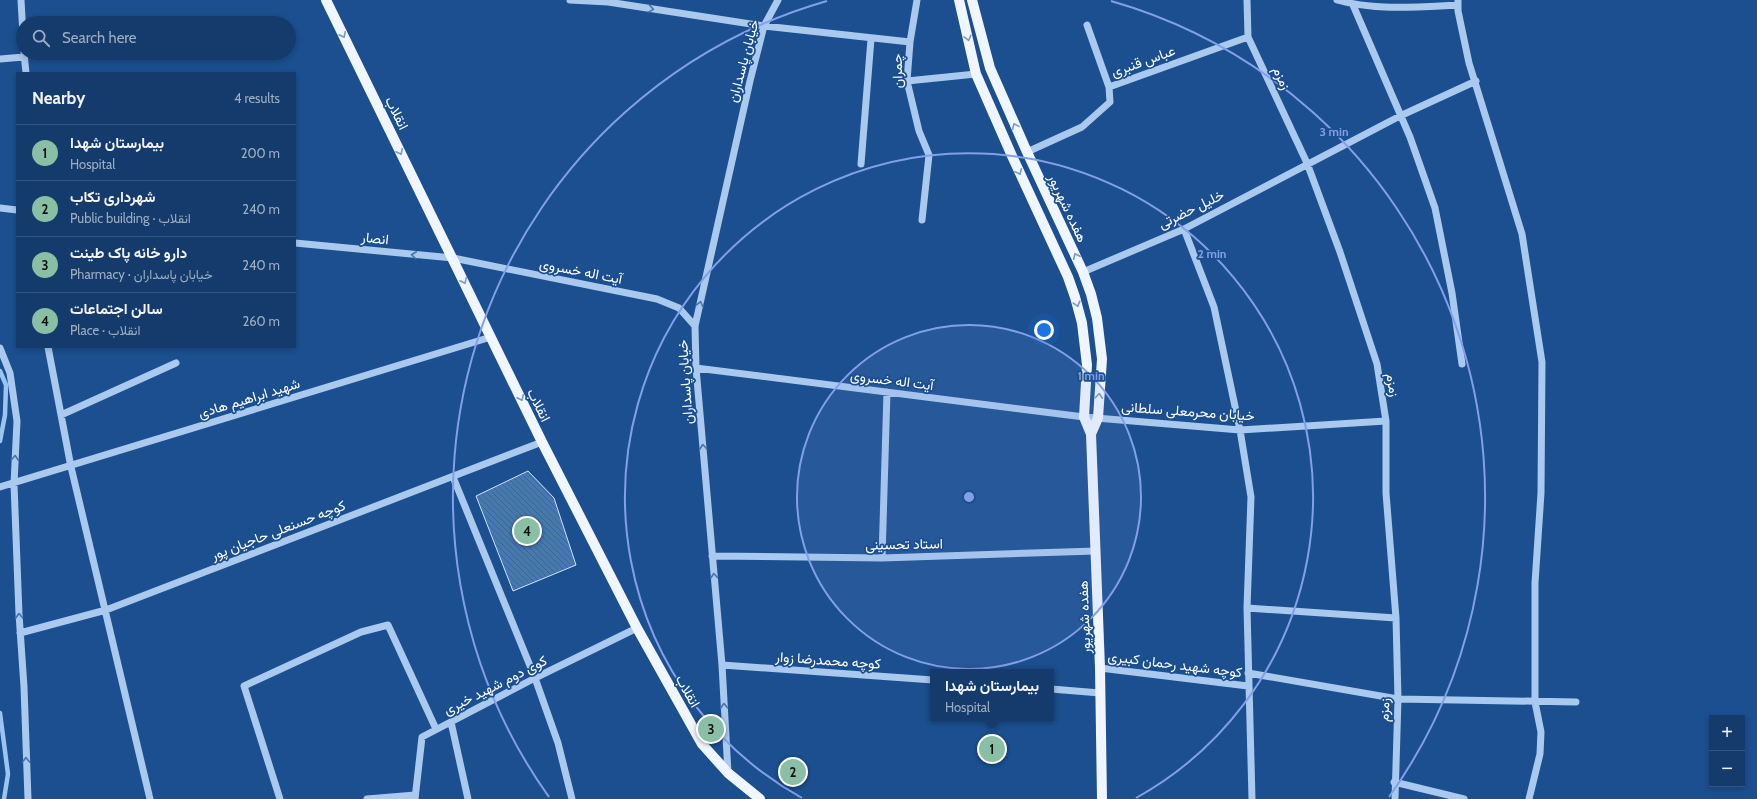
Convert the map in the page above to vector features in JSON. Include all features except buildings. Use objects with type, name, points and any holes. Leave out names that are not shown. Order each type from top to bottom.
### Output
[{"type":"main road","name":"انقلاب","points":[[326,0],[542,442],[637,628],[702,744],[728,773],[760,799]]},
{"type":"main road","name":"هفده شهریور","points":[[959,0],[976,74],[1068,277],[1082,323],[1087,365],[1084,417],[1091,434],[1096,552],[1102,799]]},
{"type":"main road","name":"هفده شهریور","points":[[972,0],[990,68],[1026,152],[1083,272],[1097,318],[1102,359],[1098,418],[1091,434]]},
{"type":"street","points":[[21,0],[22,16]]},
{"type":"street","name":"چمران","points":[[570,0],[608,1],[764,26],[871,39],[910,42],[907,81],[919,131],[929,156],[922,220]]},
{"type":"street","name":"خیابان پاسداران","points":[[728,773],[722,665],[696,368],[695,326],[750,81],[764,26],[778,0]]},
{"type":"street","points":[[910,42],[917,0]]},
{"type":"street","name":"زمزم","points":[[1247,0],[1248,37],[1307,163],[1340,252],[1377,364],[1386,421],[1386,493],[1396,618],[1398,699],[1394,782],[1395,799]]},
{"type":"street","points":[[1336,0],[1353,5],[1404,7],[1458,3],[1469,63],[1476,81],[1522,234],[1542,362],[1541,493],[1535,584],[1535,702],[1541,732],[1540,754],[1529,799]]},
{"type":"street","points":[[1353,5],[1410,137],[1435,208],[1452,293],[1462,364]]},
{"type":"street","points":[[1087,25],[1109,87]]},
{"type":"street","name":"عباس قنبری","points":[[1026,152],[1082,127],[1110,102],[1109,87],[1248,37]]},
{"type":"street","points":[[861,164],[871,39]]},
{"type":"street","points":[[0,59],[16,56]]},
{"type":"street","points":[[25,60],[26,72]]},
{"type":"street","points":[[907,81],[976,74]]},
{"type":"street","name":"خلیل حضرتی","points":[[1083,272],[1184,229],[1307,163],[1400,116],[1476,81]]},
{"type":"street","points":[[0,208],[16,210]]},
{"type":"street","points":[[1184,229],[1214,307],[1240,430],[1251,496],[1247,608],[1252,799]]},
{"type":"street","name":"انصار","points":[[296,243],[453,258]]},
{"type":"street","name":"آیت اله خسروی","points":[[453,258],[657,299],[679,308],[695,326]]},
{"type":"street","name":"شهید ابراهیم هادی","points":[[0,487],[70,467],[491,337]]},
{"type":"street","points":[[0,348],[10,373],[17,421],[14,484],[28,799]]},
{"type":"street","points":[[48,348],[70,467],[106,610],[150,799]]},
{"type":"street","points":[[61,415],[176,363]]},
{"type":"street","name":"آیت اله خسروی","points":[[696,368],[1084,417]]},
{"type":"street","points":[[882,558],[887,392]]},
{"type":"street","name":"خیابان محرمعلی سلطانی","points":[[1084,417],[1240,430],[1386,421]]},
{"type":"street","name":"کوچه حسنعلی حاجیان پور","points":[[20,633],[106,610],[542,442]]},
{"type":"street","points":[[453,477],[535,678],[558,743],[572,799]]},
{"type":"street","name":"استاد تحسینی","points":[[712,556],[882,558],[1096,552]]},
{"type":"street","points":[[1247,608],[1396,618]]},
{"type":"street","points":[[280,799],[244,686],[361,632],[388,625],[436,729]]},
{"type":"street","name":"کوی دوم شهید خیری","points":[[415,797],[422,737],[535,678],[637,628]]},
{"type":"street","name":"کوچه محمدرضا زوار","points":[[722,665],[930,680]]},
{"type":"street","name":"کوچه شهید رحمان کبیری","points":[[1100,668],[1248,686]]},
{"type":"street","points":[[1248,673],[1398,699],[1576,702]]},
{"type":"street","points":[[1054,689],[1100,693]]},
{"type":"street","points":[[451,722],[468,799]]},
{"type":"street","points":[[1394,782],[1464,799]]},
{"type":"street","points":[[367,799],[415,797]]},
{"type":"waterway","points":[[0,371],[6,385],[5,415],[0,441]]},
{"type":"waterway","points":[[0,713],[8,774],[4,799]]},
{"type":"place","name":"سالن اجتماعات","points":[[527,531]]},
{"type":"place","name":"دارو خانه پاک طینت","points":[[711,729]]},
{"type":"place","name":"بیمارستان شهدا","points":[[992,749]]},
{"type":"place","name":"شهرداری تکاب","points":[[793,772]]}]
